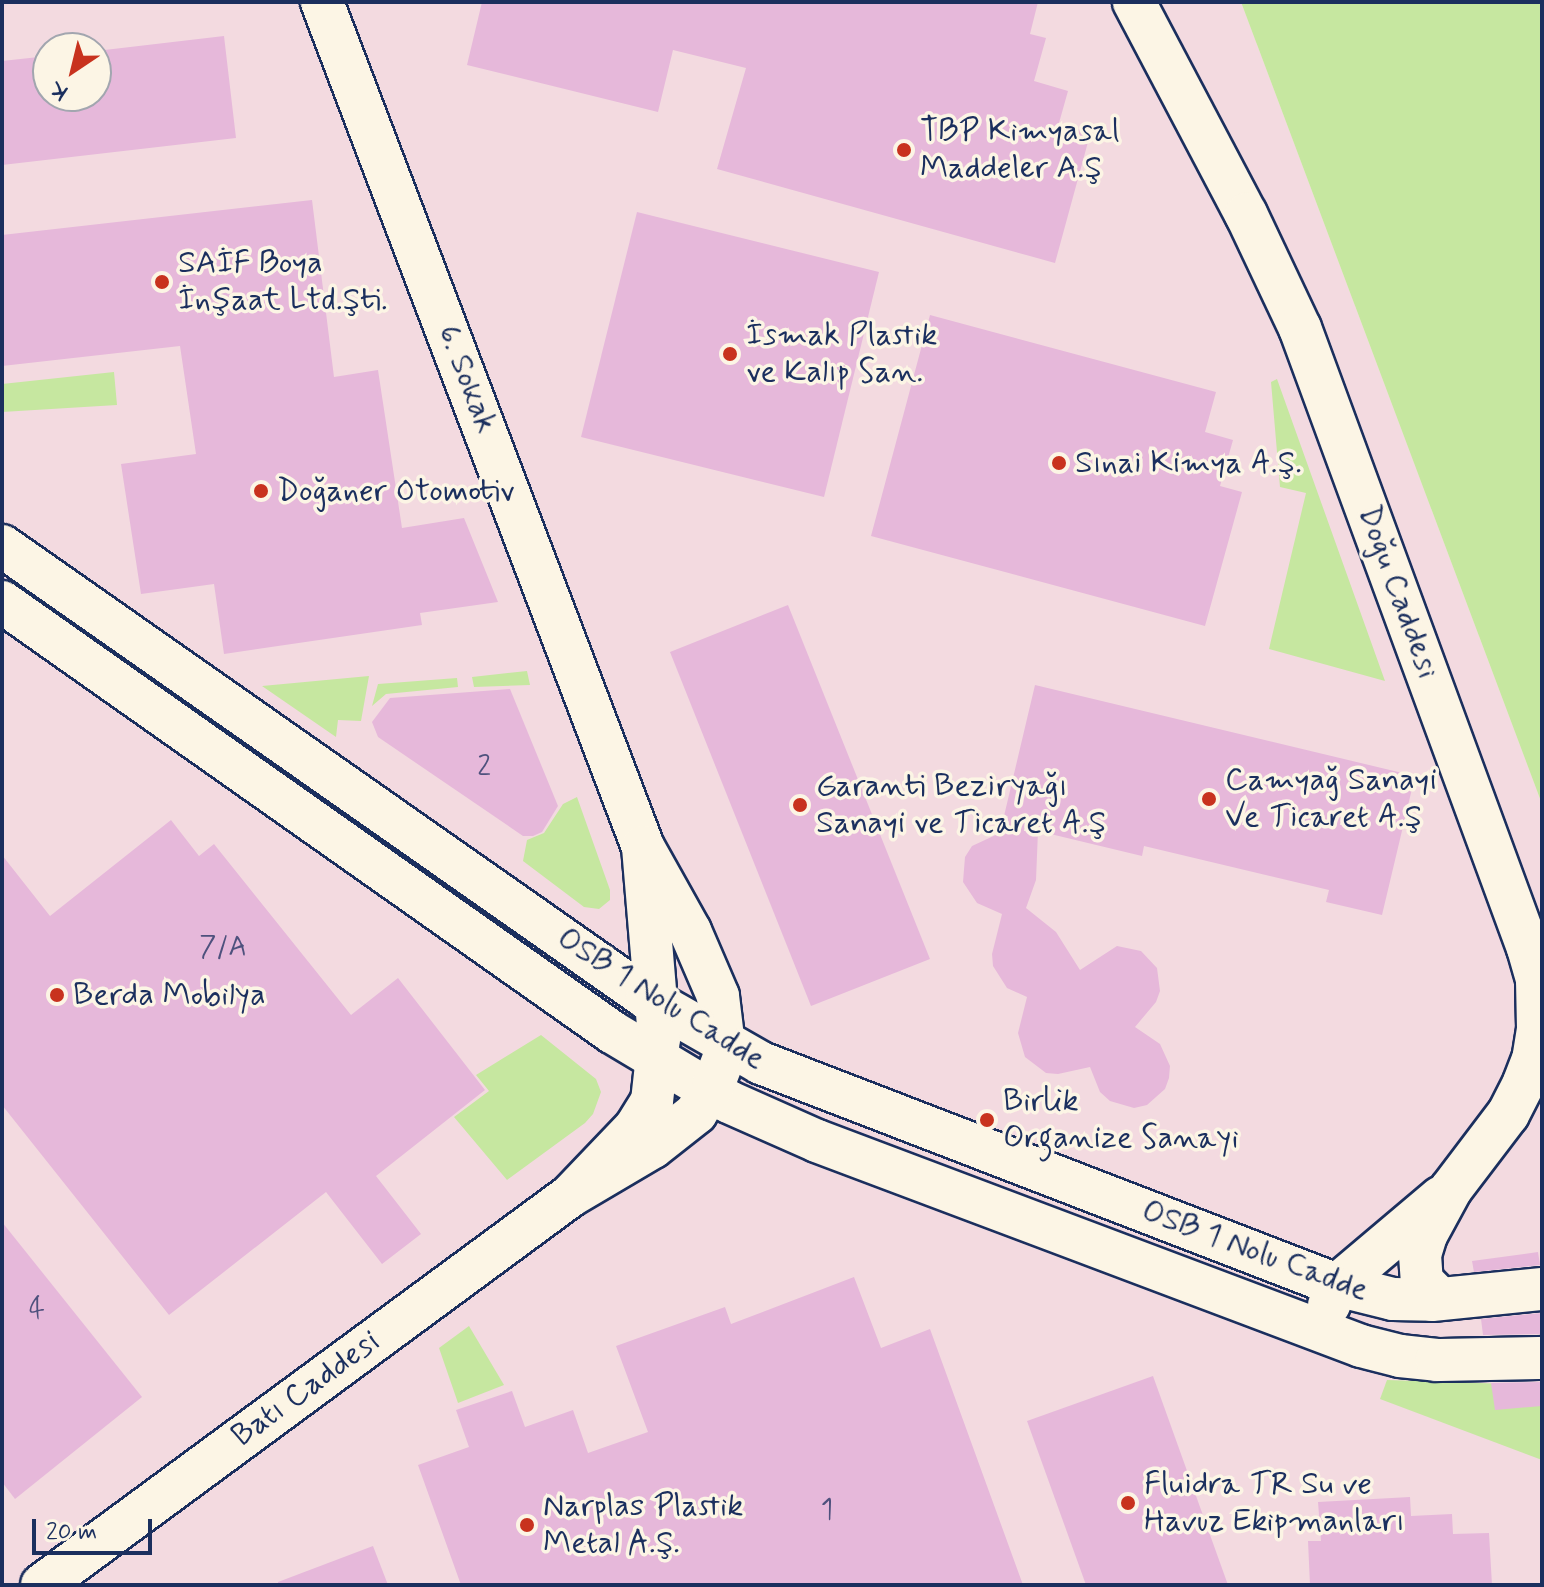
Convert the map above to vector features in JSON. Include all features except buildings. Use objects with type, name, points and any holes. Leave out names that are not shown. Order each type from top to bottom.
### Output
[{"type":"street","name":"6. Sokak","points":[[322,2],[643,847],[713,980],[719,1068]]},
{"type":"street","name":"Doğu Caddesi","points":[[1134,2],[1246,214],[1300,328],[1534,970],[1540,1004],[1533,1059],[1508,1114],[1451,1189],[1426,1235],[1420,1255],[1422,1281],[1440,1299]]},
{"type":"street","name":"OSB 1 Nolu Cadde","points":[[2,546],[657,1035],[719,1068],[804,1083],[1337,1285],[1393,1299],[1440,1299],[1542,1289]]},
{"type":"street","name":"OSB 1 Nolu Cadde","points":[[2,602],[657,1035],[719,1068],[817,1141],[1341,1338],[1412,1358],[1542,1358]]},
{"type":"street","name":"6. Sokak","points":[[643,847],[657,1035]]},
{"type":"street","name":"Batı Caddesi","points":[[570,1196],[646,1113],[652,1101],[657,1035]]},
{"type":"street","name":"Batı Caddesi","points":[[42,1585],[570,1196],[674,1132],[696,1113],[719,1068]]},
{"type":"street","name":"Doğu Caddesi","points":[[1337,1285],[1451,1189]]},
{"type":"street","points":[[1337,1285],[1328,1309],[1330,1321],[1341,1338]]},
{"type":"shaded area","points":[[2,2],[1241,2],[1542,804],[1542,1585],[2,1585]]},
{"type":"green space","points":[[1241,2],[1542,2],[1542,804]]},
{"type":"green space","points":[[114,372],[117,405],[2,412],[2,384]]},
{"type":"green space","points":[[1277,379],[1385,681],[1269,649],[1306,493],[1280,487],[1271,382]]},
{"type":"green space","points":[[527,671],[530,685],[474,687],[472,677]]},
{"type":"green space","points":[[369,676],[361,721],[338,720],[336,737],[262,686]]},
{"type":"green space","points":[[457,678],[458,687],[386,694],[372,706],[378,684]]},
{"type":"green space","points":[[577,797],[610,890],[610,900],[599,909],[584,907],[523,861],[527,840],[544,833],[563,804]]},
{"type":"green space","points":[[541,1035],[596,1079],[601,1092],[593,1114],[585,1123],[507,1180],[454,1117],[489,1091],[476,1075]]},
{"type":"green space","points":[[469,1326],[504,1385],[458,1403],[439,1348]]},
{"type":"green space","points":[[1387,1380],[1542,1385],[1542,1460],[1380,1399]]},
{"type":"place","name":"TBP Kimyasal Maddeler A.Ş","points":[[904,150]]},
{"type":"place","name":"SAİF Boya İnşaat Ltd.Şti.","points":[[162,282]]},
{"type":"place","name":"İsmak Plastik ve Kalıp San.","points":[[730,354]]},
{"type":"place","name":"Sınai Kimya A.Ş.","points":[[1059,463]]},
{"type":"place","name":"Doğaner Otomotiv","points":[[261,491]]},
{"type":"place","name":"Camyağ Sanayi Ve Ticaret A.Ş","points":[[1209,799]]},
{"type":"place","name":"Garanti Beziryağı Sanayi ve Ticaret A.Ş","points":[[800,805]]},
{"type":"place","name":"Berda Mobilya","points":[[57,995]]},
{"type":"place","name":"Birlik Organize Sanayi","points":[[987,1120]]},
{"type":"place","name":"Fluidra TR Su ve Havuz Ekipmanları","points":[[1128,1503]]},
{"type":"place","name":"Narplas Plastik Metal A.Ş.","points":[[527,1525]]}]
